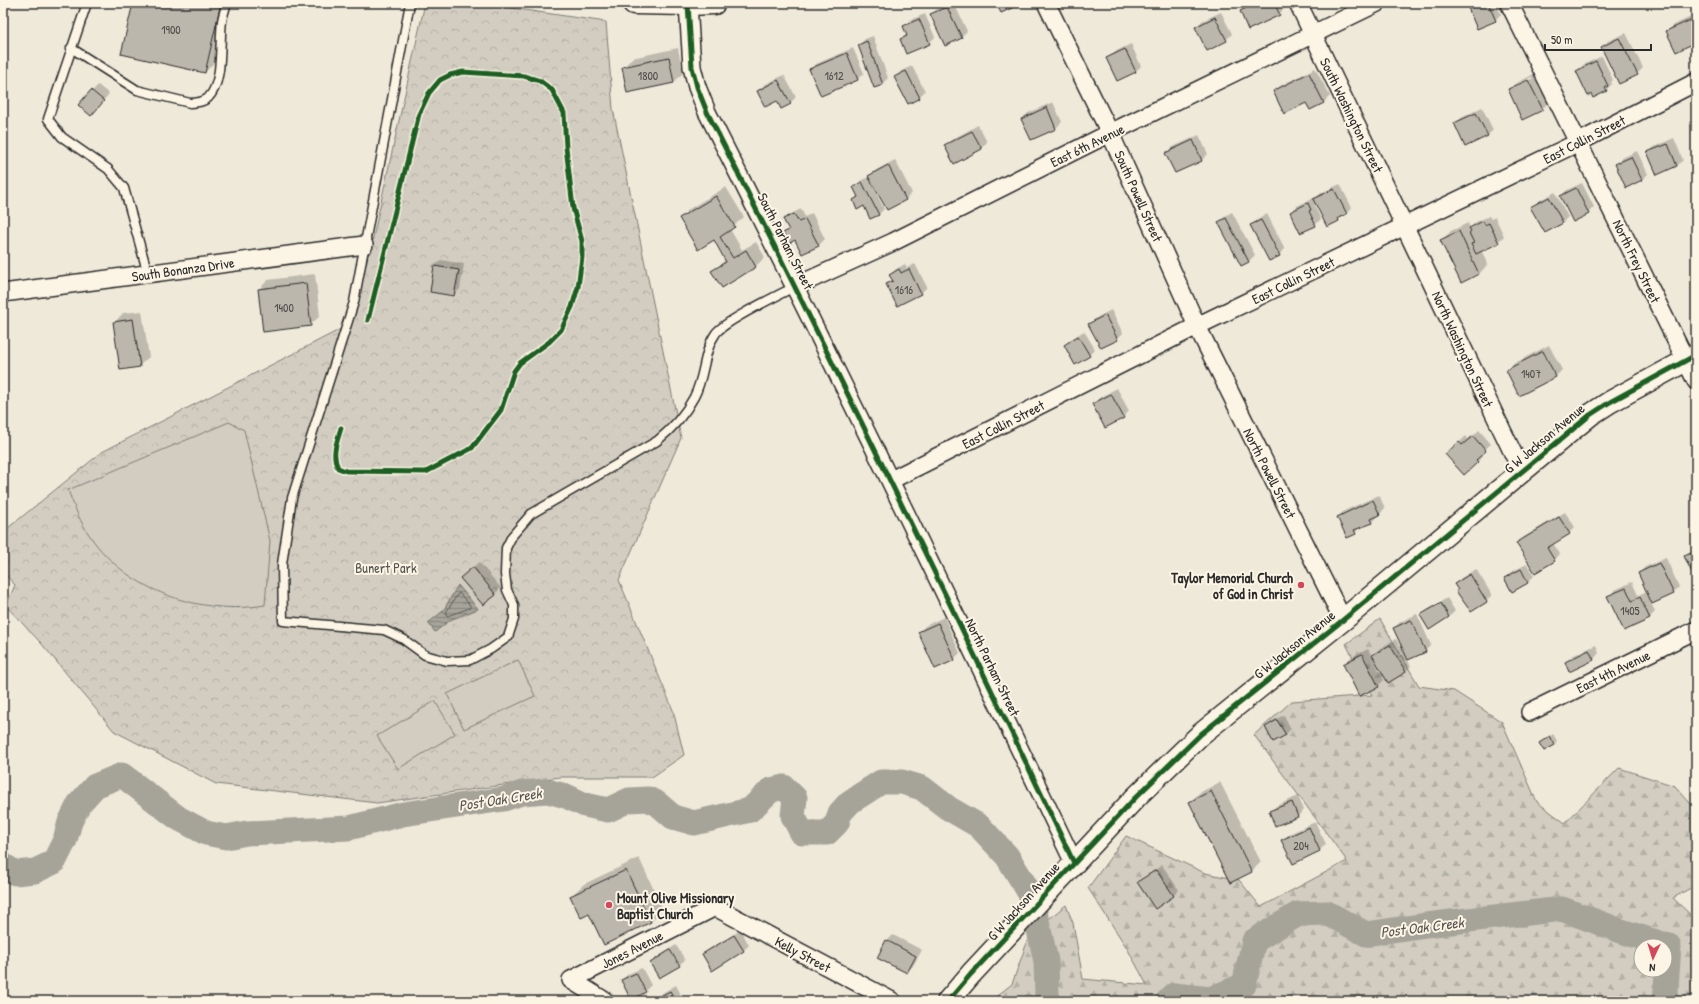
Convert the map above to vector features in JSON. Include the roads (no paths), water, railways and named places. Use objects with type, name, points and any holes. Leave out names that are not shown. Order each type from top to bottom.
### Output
[{"type":"main road","points":[[634,3],[714,3]]},
{"type":"street","name":"South Powell Street","points":[[1046,3],[1110,133],[1197,326]]},
{"type":"street","name":"South Washington Street","points":[[1298,3],[1405,226]]},
{"type":"street","name":"East 6th Avenue","points":[[796,286],[893,242],[1110,133],[1377,3]]},
{"type":"street","name":"North Frey Street","points":[[1510,3],[1579,142],[1691,357],[1696,381]]},
{"type":"street","name":"South Parham Street","points":[[688,4],[692,67],[697,87],[707,112],[796,286],[891,480]]},
{"type":"street","name":"East Collin Street","points":[[891,480],[1197,326],[1579,142],[1696,82]]},
{"type":"street","name":"North Washington Street","points":[[1405,226],[1522,472]]},
{"type":"street","name":"South Bonanza Drive","points":[[3,294],[364,245]]},
{"type":"street","name":"North Powell Street","points":[[1197,326],[1344,620]]},
{"type":"street","name":"G W Jackson Avenue","points":[[948,1001],[971,974],[1136,797],[1201,734],[1344,620],[1590,415],[1610,402],[1691,357]]},
{"type":"street","name":"North Parham Street","points":[[891,480],[1072,866]]},
{"type":"street","name":"East 4th Avenue","points":[[1530,712],[1696,630]]},
{"type":"street","name":"Jones Avenue","points":[[605,1001],[571,980],[714,907]]},
{"type":"street","name":"Kelly Street","points":[[714,907],[892,1001]]},
{"type":"lane","points":[[87,3],[48,119],[62,138],[108,169],[124,188],[148,274]]},
{"type":"lane","points":[[71,48],[137,90],[190,103],[199,102],[207,99],[217,81],[222,19],[227,3]]},
{"type":"lane","points":[[410,3],[354,302],[292,498],[282,564],[283,622],[384,630],[403,639],[425,655],[447,661],[470,660],[491,649],[508,637],[514,619],[514,605],[507,590],[505,574],[506,548],[512,536],[531,514],[657,441],[672,428],[695,396],[711,343],[717,332],[733,320],[796,286]]},
{"type":"water","points":[[458,585],[478,609],[450,620],[435,632],[428,623],[443,611]]},
{"type":"waterway","name":"Post Oak Creek","points":[[3,865],[15,873],[35,871],[54,862],[65,840],[70,822],[79,804],[95,786],[122,775],[178,818],[206,833],[226,837],[247,833],[349,828],[403,814],[504,799],[522,793],[547,791],[566,796],[585,805],[608,810],[629,800],[648,799],[658,804],[673,817],[694,823],[750,810],[771,790],[784,787],[795,798],[793,816],[802,833],[827,833],[837,823],[840,813],[850,802],[881,782],[902,782],[922,788],[948,808],[979,826],[1007,856],[1031,895],[1046,961],[1047,995],[1049,1001]]},
{"type":"waterway","name":"Post Oak Creek","points":[[1168,1001],[1174,995],[1210,999],[1244,985],[1254,941],[1298,914],[1327,913],[1366,934],[1426,925],[1562,909],[1624,932],[1669,946],[1665,1001]]},
{"type":"place","name":"Taylor Memorial Church of God in Christ","points":[[1301,585]]},
{"type":"place","name":"Mount Olive Missionary Baptist Church","points":[[609,905]]},
{"type":"park label","name":"Bunert Park","points":[[386,567]]}]
